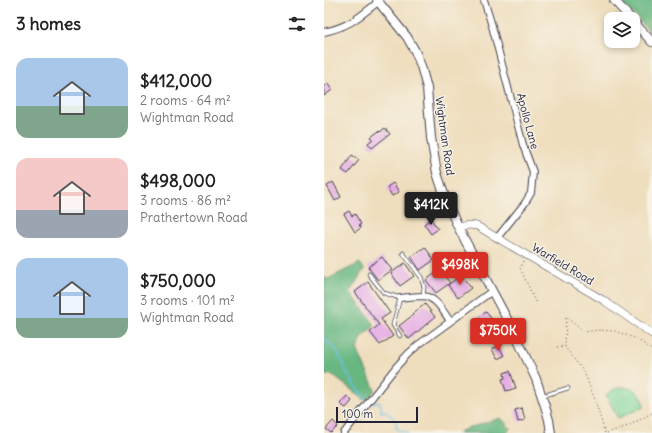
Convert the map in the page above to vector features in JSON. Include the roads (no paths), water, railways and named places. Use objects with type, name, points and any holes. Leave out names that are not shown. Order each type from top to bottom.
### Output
[{"type":"main road","points":[[614,0],[625,12]]},
{"type":"main road","name":"Wightman Road","points":[[378,1],[407,37],[421,66],[427,88],[431,138],[438,173],[447,203],[515,334],[536,379],[549,420],[550,433]]},
{"type":"main road","points":[[640,29],[652,42]]},
{"type":"street","name":"Apollo Lane","points":[[484,0],[523,145],[532,172],[531,193],[525,203],[497,238]]},
{"type":"street","points":[[324,32],[337,29],[348,24],[358,18],[378,1]]},
{"type":"street","name":"Warfield Road","points":[[458,226],[477,226],[603,300],[652,334]]},
{"type":"street","points":[[344,433],[408,354],[492,291]]},
{"type":"street","points":[[400,298],[423,296],[430,297],[436,302],[450,321]]},
{"type":"lane","points":[[403,253],[421,277],[424,287],[423,296]]},
{"type":"lane","points":[[369,274],[384,293],[400,298],[393,325],[400,336]]},
{"type":"lane","points":[[542,396],[568,388]]},
{"type":"waterway","points":[[324,338],[337,351],[347,373],[366,399]]},
{"type":"waterway","points":[[371,402],[379,402],[381,405],[381,412],[385,411],[396,420],[397,429],[408,433]]}]
